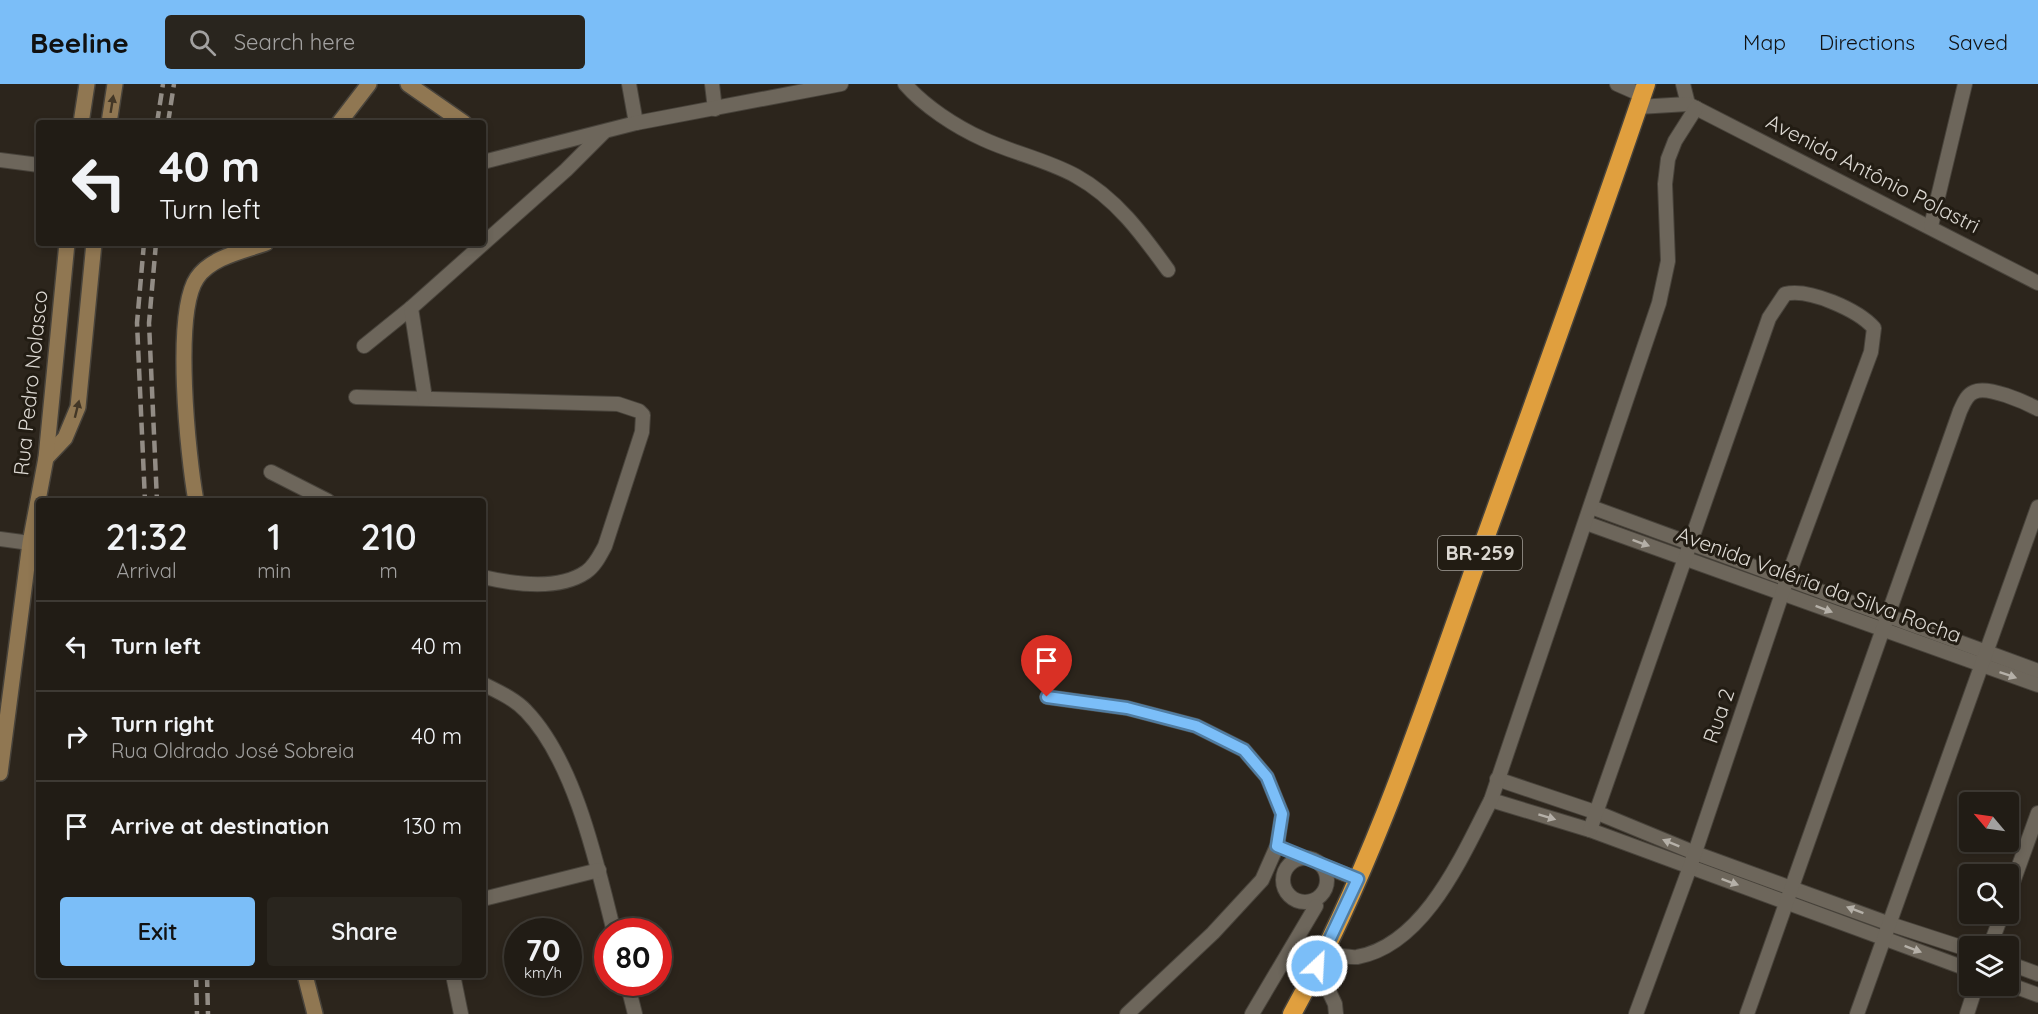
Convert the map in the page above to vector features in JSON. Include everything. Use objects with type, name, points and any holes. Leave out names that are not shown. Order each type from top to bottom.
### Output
[{"type":"highway","name":"BR-259","points":[[1299,1011],[1358,879],[1413,743],[1642,95]]},
{"type":"street","points":[[81,120],[87,84]]},
{"type":"street","points":[[109,120],[115,84]]},
{"type":"street","points":[[344,117],[369,84]]},
{"type":"street","points":[[408,84],[460,120]]},
{"type":"street","points":[[629,84],[636,123]]},
{"type":"street","points":[[712,84],[715,109]]},
{"type":"street","points":[[486,161],[636,123],[841,84]]},
{"type":"street","points":[[905,84],[922,101],[982,139],[1029,155],[1076,176],[1109,198],[1141,232],[1168,270]]},
{"type":"street","points":[[1617,84],[1642,95],[1692,106]]},
{"type":"street","points":[[1336,1014],[1321,959],[1354,957],[1375,952],[1399,937],[1429,909],[1491,800],[1659,303],[1668,261],[1665,184],[1668,159],[1692,106],[1683,84]]},
{"type":"street","points":[[1931,226],[1965,84]]},
{"type":"street","name":"Avenida Antônio Polastri","points":[[1692,106],[1931,226],[2038,283]]},
{"type":"street","points":[[486,242],[604,132]]},
{"type":"street","points":[[0,160],[36,165]]},
{"type":"street","name":"Rua Pedro Nolasco","points":[[38,498],[46,458],[67,246]]},
{"type":"street","points":[[46,458],[65,438],[78,407],[94,246]]},
{"type":"street","points":[[196,498],[186,430],[185,326],[190,292],[198,277],[210,265],[258,246]]},
{"type":"street","points":[[364,346],[481,246]]},
{"type":"street","name":"Rua 2","points":[[1690,867],[1787,579],[1874,339],[1874,328],[1866,320],[1807,292],[1785,294],[1769,318],[1692,542]]},
{"type":"street","points":[[411,308],[425,398]]},
{"type":"street","points":[[1747,1014],[1966,398],[1974,391],[1988,390],[2038,409]]},
{"type":"street","points":[[356,397],[618,404],[639,411],[643,416],[642,432],[605,546],[596,563],[586,573],[570,579],[539,584],[502,582],[486,578]]},
{"type":"street","points":[[271,472],[322,498]]},
{"type":"street","name":"Avenida Valéria da Silva Rocha","points":[[1591,507],[1692,542],[1787,579],[1886,624]]},
{"type":"street","points":[[1857,1014],[2038,507]]},
{"type":"street","name":"Rua Pedro Nolasco","points":[[0,773],[36,511]]},
{"type":"street","name":"Avenida Valéria da Silva Rocha","points":[[1586,523],[1783,593],[1886,624],[1985,659],[2038,685]]},
{"type":"street","points":[[0,539],[30,543]]},
{"type":"street","points":[[1590,830],[1598,813],[1692,542]]},
{"type":"street","name":"Avenida Valéria da Silva Rocha","points":[[1985,659],[2038,670]]},
{"type":"street","points":[[486,686],[525,710],[546,737],[569,784],[598,870],[610,918]]},
{"type":"street","points":[[1047,697],[1127,708],[1196,726],[1244,750],[1267,777],[1282,814],[1277,846],[1262,880],[1213,933],[1127,1014]]},
{"type":"street","points":[[1497,779],[1598,813],[1695,853],[1792,886],[1890,924],[1959,946]]},
{"type":"street","points":[[1491,800],[1590,830],[1959,966]]},
{"type":"street","points":[[2019,866],[2038,813]]},
{"type":"street","points":[[1277,846],[1303,858]]},
{"type":"street","points":[[1286,892],[1283,885],[1285,870],[1296,860],[1303,858],[1310,858],[1321,865],[1358,879]]},
{"type":"street","points":[[1252,1014],[1311,904],[1326,885],[1321,865]]},
{"type":"street","points":[[1636,1014],[1690,867]]},
{"type":"street","points":[[486,898],[598,870]]},
{"type":"street","points":[[1262,880],[1298,900],[1340,916]]},
{"type":"street","points":[[2019,967],[2038,974]]},
{"type":"street","points":[[306,978],[315,1014]]},
{"type":"street","points":[[454,978],[461,1014]]},
{"type":"street","points":[[2019,988],[2038,995]]},
{"type":"street","points":[[630,996],[635,1014]]},
{"type":"street","points":[[1967,1014],[1973,996]]},
{"type":"railway","points":[[157,120],[163,84]]},
{"type":"railway","points":[[168,120],[174,84]]},
{"type":"railway","points":[[144,246],[137,323],[145,498]]},
{"type":"railway","points":[[156,246],[149,323],[157,498]]},
{"type":"railway","points":[[196,978],[197,1014]]},
{"type":"railway","points":[[207,978],[208,1014]]},
{"type":"route","points":[[1047,697],[1127,708],[1196,726],[1244,750],[1267,777],[1282,814],[1277,846],[1358,879],[1317,966]]}]
